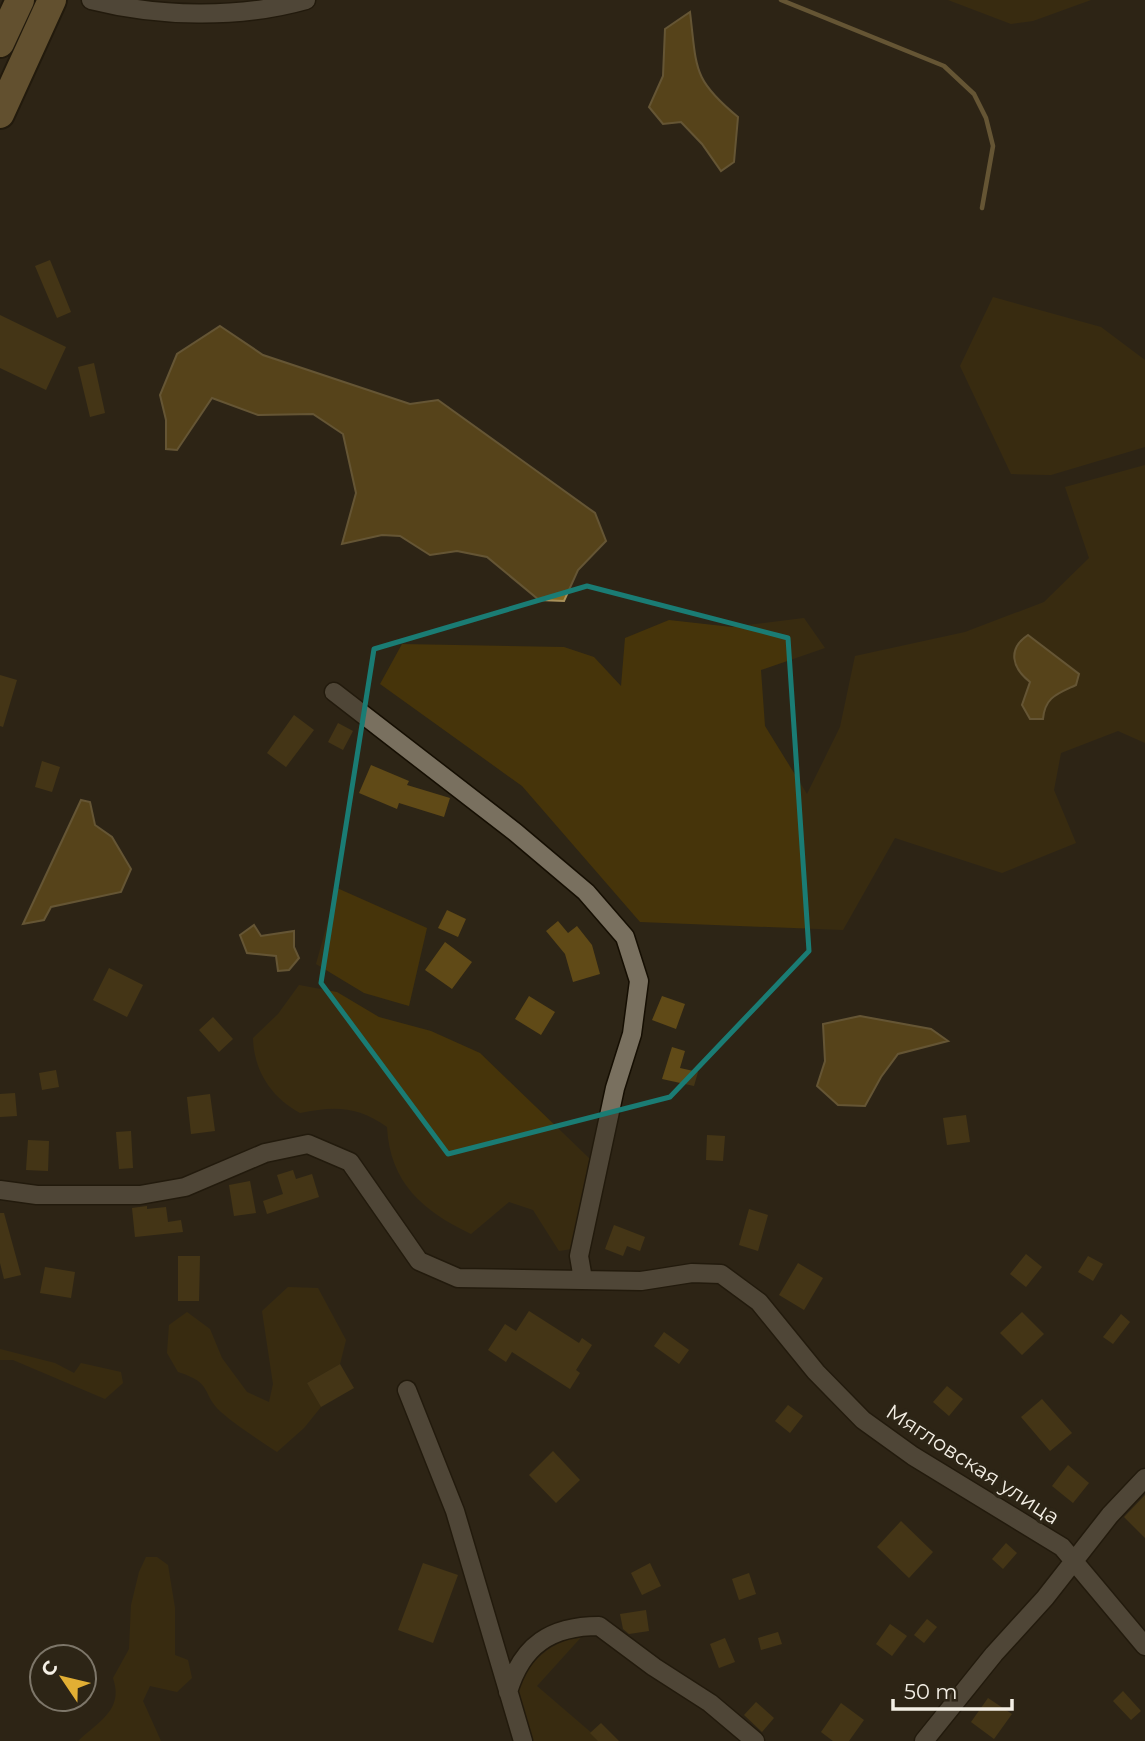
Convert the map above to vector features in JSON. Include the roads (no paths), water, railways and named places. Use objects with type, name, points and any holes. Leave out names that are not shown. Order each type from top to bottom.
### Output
[{"type":"highway","points":[[0,44],[20,0]]},
{"type":"highway","points":[[0,114],[52,0]]},
{"type":"street","points":[[91,0],[121,8],[173,12],[250,9],[306,0]]},
{"type":"street","points":[[334,692],[586,892],[625,937],[639,981],[632,1034],[615,1088],[579,1256],[583,1279]]},
{"type":"street","name":"Мягловская улица","points":[[0,1190],[37,1195],[140,1195],[185,1187],[265,1153],[308,1144],[350,1162],[419,1261],[457,1278],[641,1281],[692,1273],[721,1274],[759,1302],[816,1372],[863,1420],[913,1455],[1062,1547],[1145,1646]]},
{"type":"street","points":[[407,1390],[455,1511],[523,1741]]},
{"type":"street","points":[[924,1741],[994,1654],[1074,1564],[1110,1515],[1145,1478]]},
{"type":"street","points":[[509,1692],[513,1677],[546,1636],[565,1628],[599,1626],[607,1629],[647,1663],[710,1703],[755,1741]]},
{"type":"waterway","points":[[781,0],[944,66],[974,94],[986,118],[993,146],[982,208]]}]
